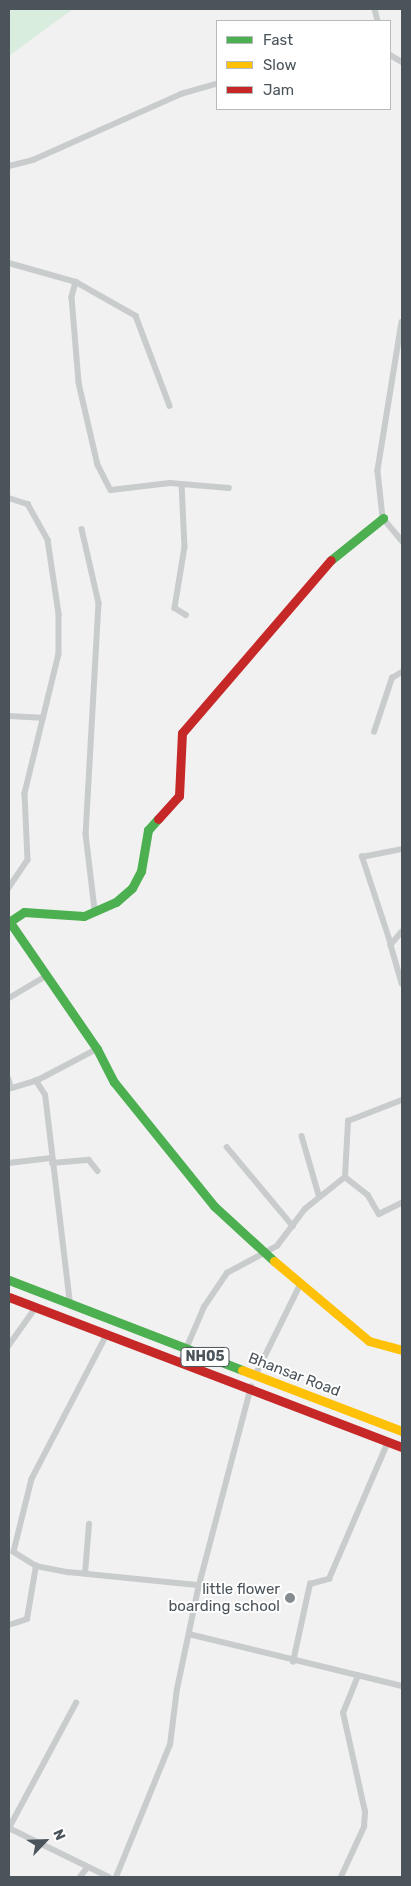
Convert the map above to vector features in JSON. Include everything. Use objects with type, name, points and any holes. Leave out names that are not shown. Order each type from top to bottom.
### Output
[{"type":"main road","points":[[383,518],[342,547],[182,733],[179,796],[148,830],[141,871],[132,888],[116,902],[84,916],[24,912],[9,921],[97,1049],[114,1082],[214,1206],[264,1255],[370,1341],[402,1350]]},
{"type":"main road","name":"Bhansar Road","points":[[9,1280],[184,1350],[256,1374],[402,1431]]},
{"type":"main road","name":"Bhansar Road","points":[[9,1297],[180,1363],[251,1387],[402,1447]]},
{"type":"street","points":[[391,56],[402,62]]},
{"type":"street","points":[[9,166],[33,160],[181,94],[216,84]]},
{"type":"street","points":[[9,263],[76,282],[136,316],[170,406]]},
{"type":"street","points":[[76,282],[79,383],[98,466],[111,490],[182,484],[229,488]]},
{"type":"street","points":[[402,322],[378,471],[383,518],[402,541]]},
{"type":"street","points":[[182,484],[185,546],[175,608],[186,615]]},
{"type":"street","points":[[9,498],[28,504],[37,516],[48,540],[53,571],[59,654],[42,718],[22,814],[28,860],[9,888]]},
{"type":"street","points":[[82,529],[99,603],[86,834],[96,910]]},
{"type":"street","points":[[374,732],[392,678],[402,672]]},
{"type":"street","points":[[9,716],[42,718]]},
{"type":"street","points":[[402,849],[362,857],[402,982]]},
{"type":"street","points":[[391,945],[402,932]]},
{"type":"street","points":[[9,998],[46,976]]},
{"type":"street","points":[[9,1080],[10,1089],[36,1081],[97,1049]]},
{"type":"street","points":[[36,1081],[45,1095],[70,1304]]},
{"type":"street","points":[[345,1177],[348,1121],[402,1100]]},
{"type":"street","points":[[302,1136],[319,1195]]},
{"type":"street","points":[[227,1147],[293,1226]]},
{"type":"street","points":[[9,1163],[89,1160],[98,1171]]},
{"type":"street","points":[[180,1363],[184,1350],[227,1273],[246,1260],[264,1255],[293,1226],[319,1195],[345,1177]]},
{"type":"street","points":[[345,1177],[368,1194],[379,1214],[402,1203]]},
{"type":"street","points":[[256,1374],[300,1285]]},
{"type":"street","points":[[9,1345],[36,1307]]},
{"type":"street","points":[[107,1335],[32,1479],[11,1553],[36,1566],[85,1574],[199,1585]]},
{"type":"street","points":[[116,1877],[170,1745],[199,1585],[251,1387]]},
{"type":"street","points":[[293,1662],[310,1584],[329,1579],[388,1442]]},
{"type":"street","points":[[85,1574],[89,1524]]},
{"type":"street","points":[[9,1625],[27,1619],[36,1566]]},
{"type":"street","points":[[189,1634],[293,1662],[402,1686]]},
{"type":"street","points":[[341,1877],[364,1827],[366,1812],[343,1713],[358,1676]]},
{"type":"street","points":[[76,1703],[9,1828],[87,1868],[109,1877]]},
{"type":"street","points":[[80,1877],[87,1868]]},
{"type":"green space","points":[[9,9],[73,9],[9,56]]},
{"type":"traffic: fast","points":[[331,560],[383,518]]},
{"type":"traffic: fast","points":[[9,922],[24,912],[84,916],[116,902],[132,888],[141,871],[148,830],[158,819]]},
{"type":"traffic: fast","points":[[9,921],[97,1049],[114,1082],[214,1206],[274,1261]]},
{"type":"traffic: fast","points":[[9,1280],[242,1370]]},
{"type":"traffic: slow","points":[[274,1261],[369,1341],[402,1350]]},
{"type":"traffic: slow","points":[[242,1370],[402,1431]]},
{"type":"traffic: jam","points":[[158,819],[179,796],[182,733],[331,560]]},
{"type":"traffic: jam","points":[[9,1297],[402,1447]]},
{"type":"place","name":"little flower boarding school","points":[[290,1598]]}]
